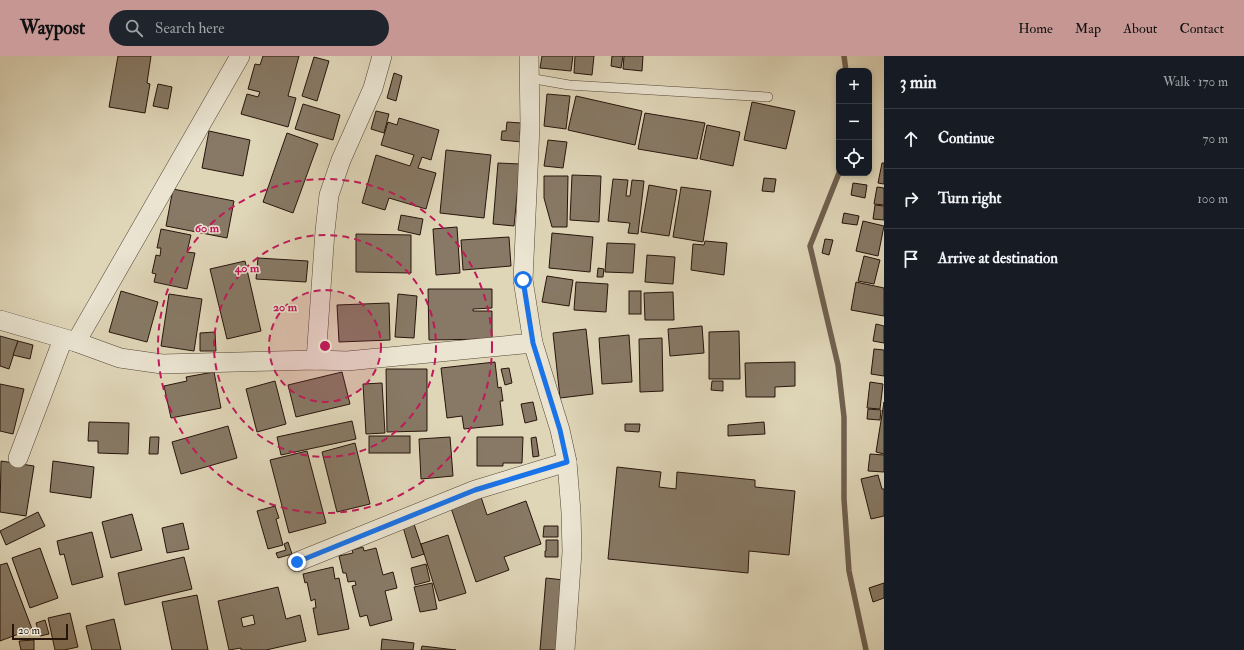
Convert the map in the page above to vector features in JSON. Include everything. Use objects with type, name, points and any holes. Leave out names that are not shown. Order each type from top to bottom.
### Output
[{"type":"street","points":[[18,458],[70,340],[240,56]]},
{"type":"street","points":[[316,360],[329,195],[341,160],[373,88],[382,56]]},
{"type":"street","points":[[529,56],[530,126],[523,280],[533,343],[560,430],[567,462],[571,512],[572,552],[565,650]]},
{"type":"street","points":[[0,320],[70,340],[120,358],[162,364],[316,360],[347,361],[533,343]]},
{"type":"street","points":[[297,562],[475,490],[567,462]]},
{"type":"lane","points":[[529,78],[569,84],[768,97]]},
{"type":"building","points":[[118,56],[151,56],[147,83],[150,84],[145,113],[109,107]]},
{"type":"building","points":[[263,56],[299,56],[288,96],[296,98],[288,127],[241,114],[247,94],[258,97],[260,92],[248,89],[255,64],[260,65]]},
{"type":"building","points":[[542,56],[573,56],[571,71],[540,68]]},
{"type":"building","points":[[575,56],[594,56],[592,75],[574,73]]},
{"type":"building","points":[[612,56],[623,56],[621,68],[611,66]]},
{"type":"building","points":[[624,56],[643,56],[642,71],[623,69]]},
{"type":"building","points":[[314,57],[329,61],[317,101],[302,96]]},
{"type":"building","points":[[394,73],[402,76],[396,101],[387,98]]},
{"type":"building","points":[[158,84],[172,87],[168,109],[153,106]]},
{"type":"building","points":[[547,94],[570,96],[566,129],[544,126]]},
{"type":"building","points":[[576,96],[642,111],[635,145],[568,130]]},
{"type":"building","points":[[752,102],[795,111],[786,149],[744,140]]},
{"type":"building","points":[[303,104],[340,115],[333,140],[295,129]]},
{"type":"building","points":[[376,111],[389,114],[384,133],[371,129]]},
{"type":"building","points":[[645,113],[705,123],[697,159],[638,149]]},
{"type":"building","points":[[399,118],[439,130],[431,160],[422,157],[418,168],[436,173],[426,209],[389,198],[385,210],[362,203],[376,155],[410,166],[414,155],[381,145],[388,122],[397,125]]},
{"type":"building","points":[[507,122],[521,123],[520,135],[523,135],[522,142],[501,140],[502,131],[506,131]]},
{"type":"building","points":[[707,125],[740,132],[733,166],[700,159]]},
{"type":"building","points":[[209,131],[250,140],[243,176],[202,168]]},
{"type":"building","points":[[287,133],[318,144],[293,213],[263,202]]},
{"type":"building","points":[[548,140],[567,142],[563,168],[544,166]]},
{"type":"building","points":[[446,150],[491,155],[484,218],[440,213]]},
{"type":"building","points":[[498,163],[520,164],[514,226],[493,224]]},
{"type":"building","points":[[882,163],[884,163],[884,184],[878,183]]},
{"type":"building","points":[[572,175],[601,176],[599,222],[570,220]]},
{"type":"building","points":[[544,176],[568,176],[567,227],[552,227],[544,198]]},
{"type":"building","points":[[764,178],[776,179],[774,192],[762,191]]},
{"type":"building","points":[[613,179],[628,180],[626,196],[630,196],[632,180],[644,181],[638,234],[628,233],[630,223],[608,221]]},
{"type":"building","points":[[853,183],[867,185],[865,198],[851,195]]},
{"type":"building","points":[[649,185],[677,190],[669,236],[641,232]]},
{"type":"building","points":[[681,187],[711,191],[703,242],[673,237]]},
{"type":"building","points":[[877,187],[884,188],[884,205],[874,204]]},
{"type":"building","points":[[173,189],[234,201],[227,238],[166,226]]},
{"type":"building","points":[[875,205],[884,206],[884,220],[873,219]]},
{"type":"building","points":[[844,213],[859,216],[857,225],[842,223]]},
{"type":"building","points":[[401,215],[423,219],[420,235],[398,230]]},
{"type":"building","points":[[863,221],[884,226],[878,256],[856,251]]},
{"type":"building","points":[[457,227],[460,273],[436,275],[433,229]]},
{"type":"building","points":[[161,229],[191,235],[187,252],[195,253],[187,289],[154,282],[156,274],[152,273],[156,255],[160,256],[161,248],[157,248]]},
{"type":"building","points":[[552,233],[593,237],[590,272],[549,268]]},
{"type":"building","points":[[356,234],[411,235],[411,273],[356,272]]},
{"type":"building","points":[[509,237],[511,266],[463,270],[461,240]]},
{"type":"building","points":[[825,239],[833,240],[829,255],[822,253]]},
{"type":"building","points":[[705,241],[727,243],[724,275],[691,270],[693,244],[704,245]]},
{"type":"building","points":[[607,243],[635,244],[633,273],[605,272]]},
{"type":"building","points":[[647,255],[675,257],[673,284],[645,282]]},
{"type":"building","points":[[864,256],[880,260],[874,284],[858,281]]},
{"type":"building","points":[[258,258],[308,261],[306,282],[256,279]]},
{"type":"building","points":[[245,261],[261,331],[227,339],[210,269]]},
{"type":"building","points":[[598,268],[604,269],[603,277],[597,277]]},
{"type":"building","points":[[547,276],[573,280],[569,306],[542,302]]},
{"type":"building","points":[[576,282],[608,284],[606,312],[574,310]]},
{"type":"building","points":[[856,282],[884,288],[884,316],[851,310]]},
{"type":"building","points":[[428,289],[492,289],[492,308],[473,309],[473,311],[492,311],[492,339],[429,340]]},
{"type":"building","points":[[121,291],[158,302],[147,342],[109,332]]},
{"type":"building","points":[[629,291],[641,291],[641,314],[629,314]]},
{"type":"building","points":[[673,292],[674,320],[645,320],[644,293]]},
{"type":"building","points":[[169,294],[202,299],[194,351],[161,346]]},
{"type":"building","points":[[398,294],[417,296],[414,338],[395,337]]},
{"type":"building","points":[[389,303],[390,340],[339,342],[337,305]]},
{"type":"building","points":[[876,324],[884,326],[884,343],[873,341]]},
{"type":"building","points":[[702,326],[704,353],[670,356],[668,329]]},
{"type":"building","points":[[586,329],[593,394],[560,398],[553,333]]},
{"type":"building","points":[[739,331],[740,379],[709,379],[709,332]]},
{"type":"building","points":[[215,332],[216,351],[200,351],[200,333]]},
{"type":"building","points":[[629,335],[632,382],[602,384],[599,338]]},
{"type":"building","points":[[0,336],[18,341],[9,369],[0,366]]},
{"type":"building","points":[[662,338],[663,391],[640,392],[639,339]]},
{"type":"building","points":[[18,341],[33,345],[30,359],[13,355]]},
{"type":"building","points":[[874,349],[884,350],[884,376],[871,374]]},
{"type":"building","points":[[495,362],[498,388],[501,387],[503,401],[500,401],[503,425],[464,429],[462,416],[447,418],[441,368]]},
{"type":"building","points":[[795,362],[795,386],[775,387],[775,397],[746,397],[745,363]]},
{"type":"building","points":[[509,368],[512,383],[505,385],[501,369]]},
{"type":"building","points":[[386,369],[427,369],[427,431],[387,432]]},
{"type":"building","points":[[214,372],[221,408],[171,418],[164,386],[187,381],[186,377]]},
{"type":"building","points":[[342,372],[350,404],[296,417],[288,385]]},
{"type":"building","points":[[275,381],[286,424],[257,432],[246,389]]},
{"type":"building","points":[[712,381],[723,381],[723,391],[711,390]]},
{"type":"building","points":[[870,382],[883,384],[880,409],[867,408]]},
{"type":"building","points":[[382,383],[385,433],[366,434],[363,384]]},
{"type":"building","points":[[0,384],[24,389],[13,434],[0,431]]},
{"type":"building","points":[[533,402],[537,420],[525,423],[521,404]]},
{"type":"building","points":[[884,402],[884,454],[876,452]]},
{"type":"building","points":[[868,409],[881,410],[880,420],[867,419]]},
{"type":"building","points":[[352,421],[356,439],[281,455],[277,437]]},
{"type":"building","points":[[89,422],[129,423],[128,454],[98,453],[98,441],[88,441]]},
{"type":"building","points":[[764,422],[765,434],[728,436],[728,425]]},
{"type":"building","points":[[625,424],[640,424],[639,432],[625,431]]},
{"type":"building","points":[[228,426],[237,458],[181,474],[172,442]]},
{"type":"building","points":[[369,436],[410,436],[410,453],[369,453]]},
{"type":"building","points":[[150,437],[159,437],[158,454],[149,454]]},
{"type":"building","points":[[450,437],[453,476],[421,479],[419,439]]},
{"type":"building","points":[[477,437],[523,437],[522,463],[503,463],[503,466],[477,466]]},
{"type":"building","points":[[536,437],[539,456],[533,457],[531,438]]},
{"type":"building","points":[[355,443],[370,504],[337,512],[322,452]]},
{"type":"building","points":[[307,451],[326,523],[289,533],[270,460]]},
{"type":"building","points":[[870,454],[884,455],[884,472],[868,471]]},
{"type":"building","points":[[1,461],[34,466],[26,516],[0,512]]},
{"type":"building","points":[[53,461],[94,467],[91,498],[50,492]]},
{"type":"building","points":[[617,467],[661,472],[659,487],[676,489],[677,472],[755,480],[755,487],[795,491],[789,555],[749,551],[748,573],[608,559]]},
{"type":"building","points":[[878,475],[882,489],[884,489],[884,516],[871,519],[861,479]]},
{"type":"building","points":[[480,494],[487,515],[526,501],[541,544],[504,557],[509,570],[476,582],[450,505]]},
{"type":"building","points":[[275,506],[279,518],[276,519],[283,545],[268,549],[257,511]]},
{"type":"building","points":[[38,512],[45,526],[6,545],[0,531]]},
{"type":"building","points":[[132,514],[142,550],[111,558],[102,522]]},
{"type":"building","points":[[183,523],[189,549],[167,553],[162,528]]},
{"type":"building","points":[[414,524],[424,554],[412,558],[403,527]]},
{"type":"building","points":[[544,526],[558,526],[558,537],[543,537]]},
{"type":"building","points":[[92,532],[103,577],[72,585],[64,554],[60,555],[57,541]]},
{"type":"building","points":[[448,535],[466,593],[439,601],[421,544]]},
{"type":"building","points":[[546,540],[558,540],[558,557],[545,557]]},
{"type":"building","points":[[288,542],[292,554],[278,558],[276,553],[286,550],[284,544]]},
{"type":"building","points":[[363,547],[364,551],[376,548],[383,575],[393,572],[397,588],[385,591],[392,620],[370,626],[367,615],[360,617],[352,586],[356,585],[355,581],[348,582],[346,573],[343,573],[339,556],[353,553],[352,550]]},
{"type":"building","points":[[40,548],[58,598],[30,608],[12,558]]},
{"type":"building","points":[[184,557],[192,589],[125,605],[118,573]]},
{"type":"building","points":[[7,563],[32,629],[0,641],[0,565]]},
{"type":"building","points":[[426,564],[430,581],[415,585],[411,568]]},
{"type":"building","points":[[333,567],[335,579],[339,578],[349,629],[318,635],[313,608],[316,608],[315,599],[311,601],[307,582],[305,583],[303,574]]},
{"type":"building","points":[[546,578],[564,580],[558,650],[540,650]]},
{"type":"building","points":[[432,583],[437,609],[420,612],[414,587]]},
{"type":"building","points":[[884,583],[884,598],[873,602],[869,588]]},
{"type":"building","points":[[278,587],[286,619],[300,615],[306,641],[266,650],[241,650],[241,648],[229,650],[218,601]],"holes":[[[253,615],[255,624],[243,627],[241,618]]]},
{"type":"building","points":[[197,595],[208,650],[172,650],[162,602]]},
{"type":"building","points":[[70,613],[78,647],[55,650],[48,618]]},
{"type":"building","points":[[114,619],[121,650],[92,650],[86,626]]},
{"type":"building","points":[[45,620],[49,634],[40,636],[36,623]]},
{"type":"building","points":[[382,639],[414,643],[413,650],[381,650]]},
{"type":"building","points":[[34,640],[34,650],[21,650],[19,641]]},
{"type":"building","points":[[422,646],[456,650],[421,650]]},
{"type":"waterway","points":[[844,56],[846,68]]},
{"type":"waterway","points":[[838,176],[810,246],[838,365],[844,417],[844,499],[849,571],[866,650]]},
{"type":"route","points":[[297,562],[475,490],[567,462],[560,430],[533,343],[523,280]]}]
